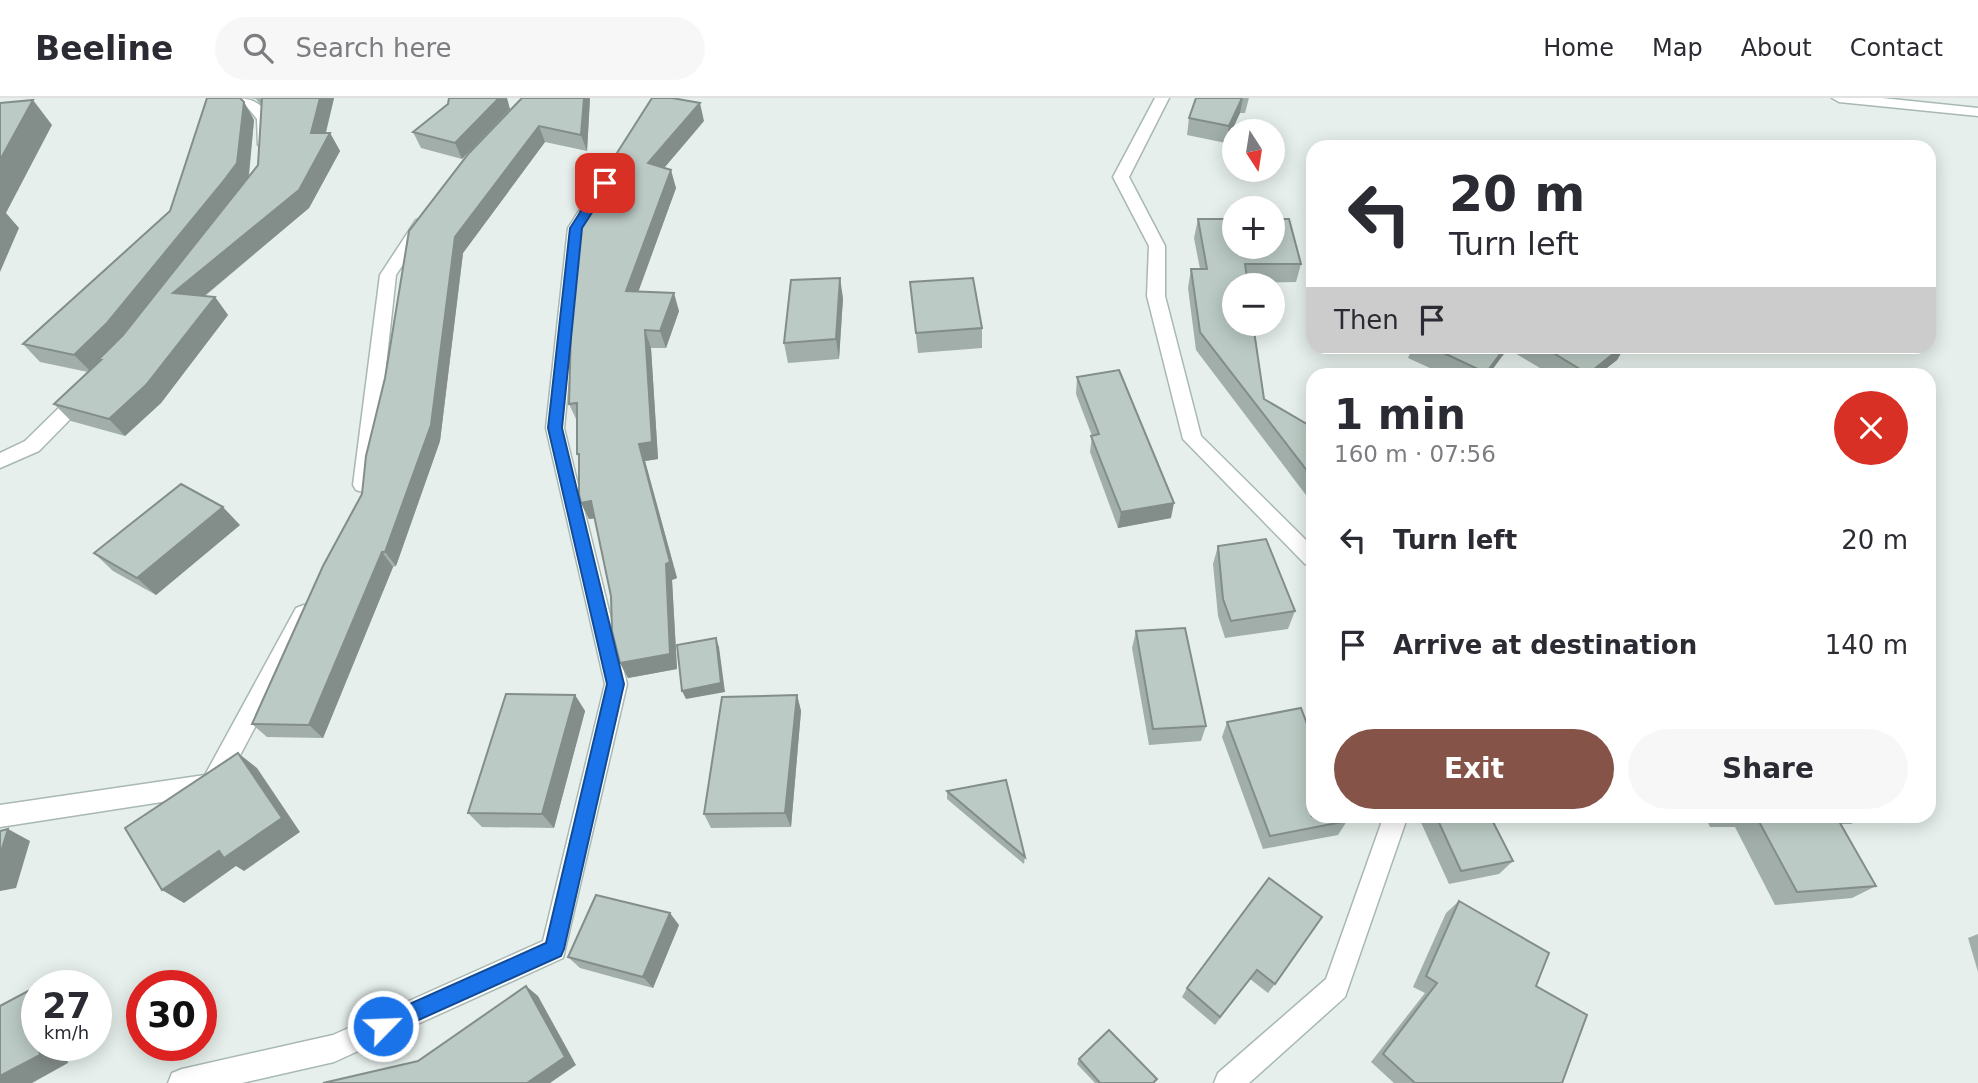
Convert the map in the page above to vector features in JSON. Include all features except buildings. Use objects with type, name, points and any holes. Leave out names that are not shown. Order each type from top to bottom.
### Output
[{"type":"street","points":[[237,98],[252,104],[264,118],[261,160]]},
{"type":"street","points":[[1162,98],[1121,177],[1157,246],[1156,296],[1192,439],[1306,552]]},
{"type":"street","points":[[1839,98],[1978,112]]},
{"type":"street","points":[[182,1083],[334,1048],[554,949],[616,684],[555,428],[576,228],[605,183]]},
{"type":"street","points":[[360,509],[388,275],[431,211]]},
{"type":"street","points":[[0,461],[32,446],[100,377]]},
{"type":"street","points":[[0,816],[212,785],[315,593]]},
{"type":"street","points":[[1228,1083],[1336,988],[1393,823]]},
{"type":"route","points":[[383,1026],[554,949],[616,684],[555,428],[576,228],[605,183]]}]
